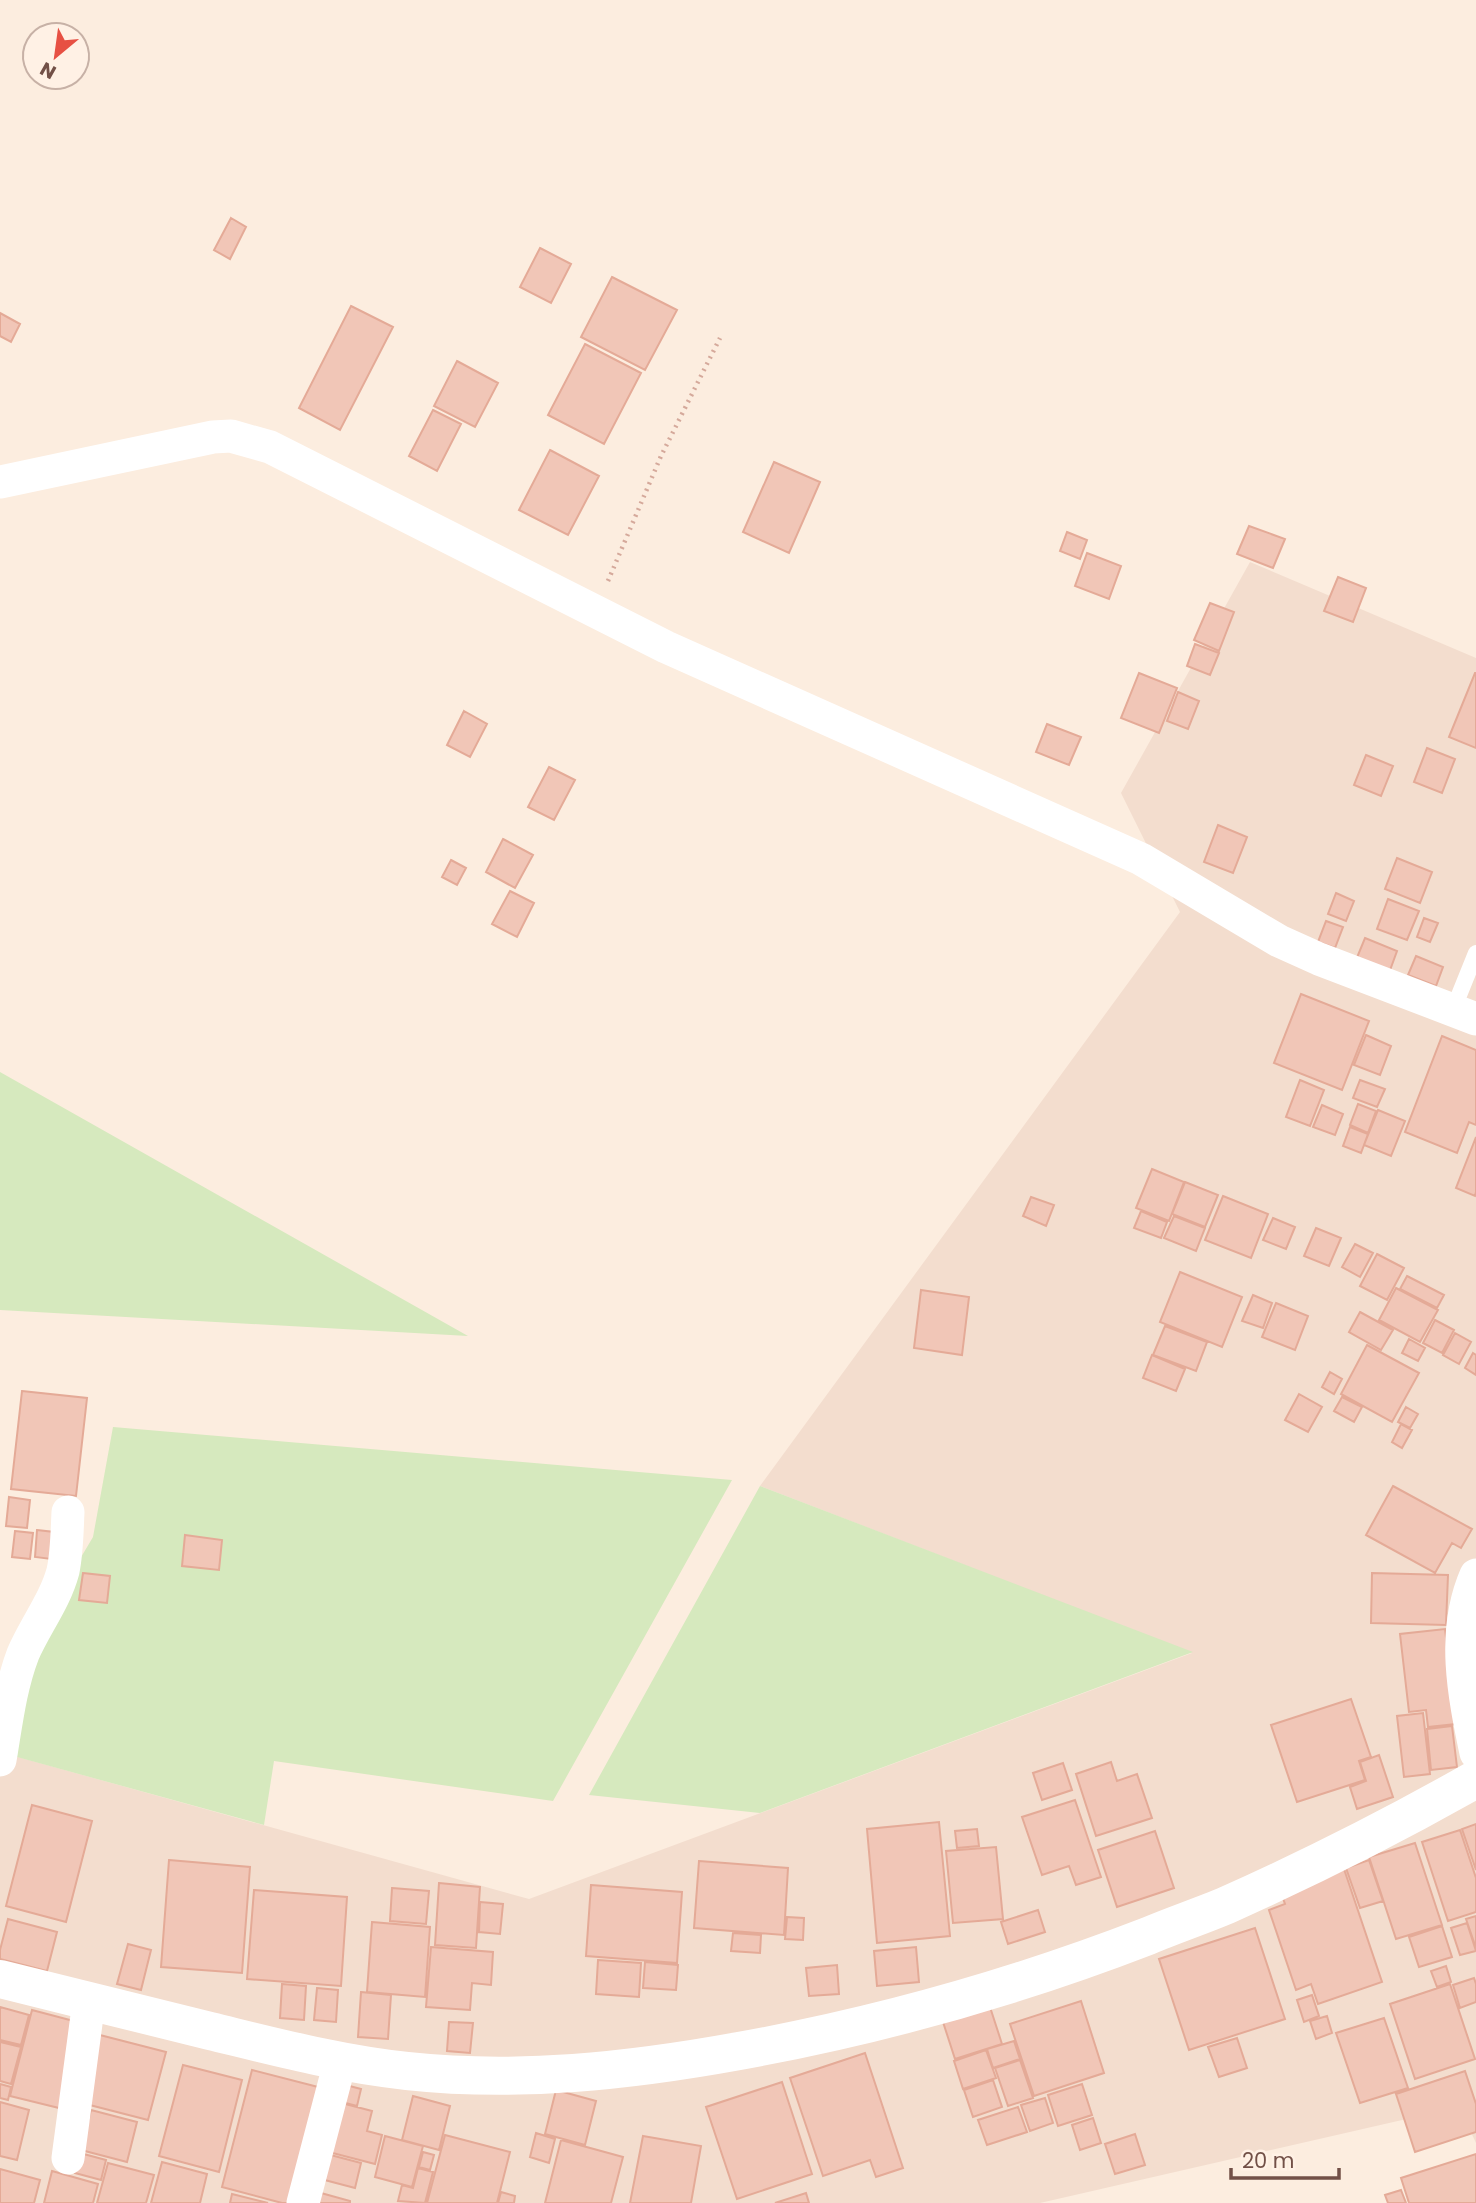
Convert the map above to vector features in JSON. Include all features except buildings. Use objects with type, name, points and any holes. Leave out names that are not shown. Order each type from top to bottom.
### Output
[{"type":"street","points":[[0,482],[193,440],[231,436],[251,440],[295,459],[666,647],[1141,859],[1279,941],[1464,1015]]},
{"type":"street","points":[[0,1760],[13,1687],[23,1655],[62,1574],[67,1548],[68,1512]]},
{"type":"street","points":[[1476,1575],[1471,1586],[1463,1626],[1461,1667],[1466,1709],[1476,1754]]},
{"type":"street","points":[[0,1979],[305,2055],[408,2072],[528,2076],[633,2068],[710,2056],[840,2030],[982,1993],[1045,1973],[1224,1906],[1370,1837],[1476,1779]]},
{"type":"street","points":[[68,2158],[89,2001]]},
{"type":"street","points":[[303,2203],[340,2062]]},
{"type":"lane","points":[[1464,1015],[1476,953]]},
{"type":"path","points":[[595,610],[662,456],[720,338]]},
{"type":"shaded area","points":[[1250,562],[1476,658],[1476,2143],[1459,2107],[1040,2203],[0,2203],[0,1752],[529,1899],[1192,1653],[760,1486],[1180,912],[1121,793]]},
{"type":"green space","points":[[0,1072],[468,1336],[0,1310]]},
{"type":"green space","points":[[113,1427],[732,1480],[553,1801],[274,1761],[264,1825],[17,1757],[23,1655],[93,1537]]},
{"type":"green space","points":[[760,1486],[1193,1652],[760,1813],[589,1795]]}]
